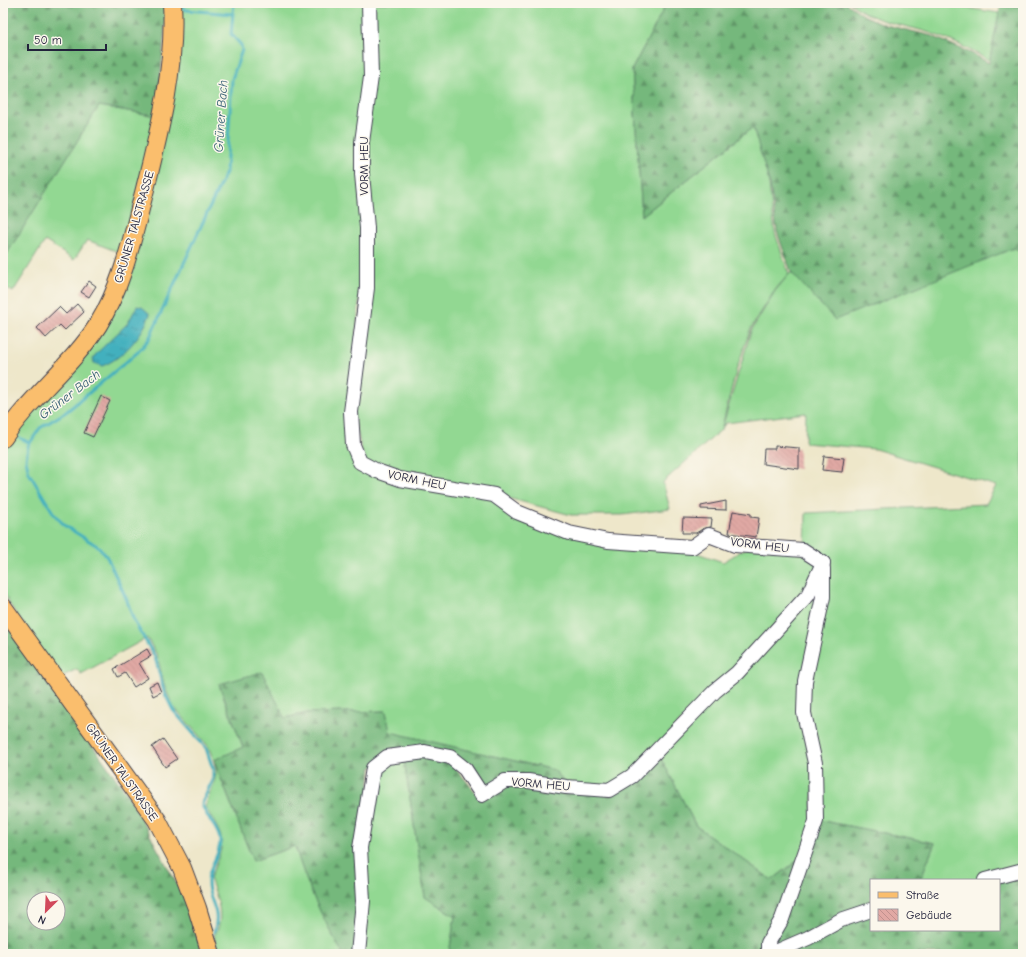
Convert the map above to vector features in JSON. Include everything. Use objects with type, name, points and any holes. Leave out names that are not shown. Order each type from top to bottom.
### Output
[{"type":"main road","name":"GRÜNER TALSTRASSE","points":[[3,438],[18,418],[87,341],[105,313],[115,292],[130,249],[159,134],[171,64],[173,24],[172,3]]},
{"type":"main road","name":"GRÜNER TALSTRASSE","points":[[3,607],[157,820],[182,868],[197,908],[211,954]]},
{"type":"street","name":"VORM HEU","points":[[358,954],[364,901],[360,848],[373,768],[387,757],[425,752],[450,757],[465,769],[482,796],[505,781],[528,781],[566,787],[609,790],[632,776],[715,692],[737,673],[808,595],[823,563],[803,550],[735,545],[709,536],[692,547],[608,541],[569,533],[518,512],[494,495],[400,479],[378,471],[360,462],[352,445],[352,412],[368,288],[367,228],[362,174],[362,142],[371,77],[369,3]]},
{"type":"street","points":[[768,954],[768,943],[782,919],[816,821],[814,763],[804,713],[805,681],[823,597],[823,563]]},
{"type":"street","points":[[989,879],[1023,870]]},
{"type":"street","points":[[771,954],[808,938],[841,920],[870,910]]},
{"type":"green space","points":[[3,3],[167,3],[157,116],[99,106],[3,260]]},
{"type":"green space","points":[[178,3],[364,3],[365,228],[350,412],[360,462],[494,497],[541,524],[694,552],[723,562],[748,547],[802,553],[820,565],[806,593],[631,773],[608,788],[567,785],[554,770],[389,732],[386,711],[307,713],[285,718],[219,685],[243,747],[214,761],[208,746],[173,706],[165,688],[157,655],[147,638],[81,674],[77,669],[59,678],[9,603],[3,590],[3,452],[9,440],[114,309]]},
{"type":"green space","points":[[372,3],[667,3],[632,69],[642,216],[753,127],[768,177],[775,233],[789,274],[775,290],[750,330],[737,368],[721,430],[663,482],[670,509],[622,515],[571,515],[493,494],[428,482],[364,462],[353,412],[361,348],[363,175]]},
{"type":"green space","points":[[667,3],[846,3],[865,16],[886,25],[932,36],[973,54],[989,63],[1001,3],[1014,3],[1023,8],[1023,251],[1014,248],[835,320],[791,272],[777,232],[770,185],[753,127],[642,216],[632,69]]},
{"type":"green space","points":[[850,3],[935,3],[999,13],[990,61],[938,36],[879,19],[860,10]]},
{"type":"green space","points":[[99,106],[157,116],[121,253],[87,240],[74,260],[45,241],[13,292],[3,286],[3,260]]},
{"type":"green space","points":[[1014,248],[1023,251],[1023,868],[978,879],[920,879],[935,843],[818,820],[805,713],[826,562],[805,548],[806,513],[986,504],[996,486],[875,449],[805,443],[806,413],[726,423],[722,428],[751,331],[775,291],[791,272],[792,274]]},
{"type":"green space","points":[[816,589],[820,595],[802,681],[813,763],[813,819],[803,856],[772,880],[696,826],[658,752]]},
{"type":"green space","points":[[3,620],[128,795],[185,899],[203,954],[3,954]]},
{"type":"green space","points":[[262,672],[285,718],[307,713],[386,711],[390,732],[554,770],[567,785],[529,779],[484,790],[448,753],[371,767],[355,954],[343,954],[316,902],[304,874],[295,846],[253,861],[214,760],[243,747],[219,684]]},
{"type":"green space","points":[[658,752],[696,826],[772,880],[807,854],[818,820],[935,843],[920,879],[870,879],[870,931],[1000,931],[1000,880],[1023,873],[1023,954],[449,954],[455,916],[425,897],[404,760],[429,757],[448,759],[482,800],[506,784],[612,794]]},
{"type":"green space","points":[[388,760],[404,760],[425,897],[455,916],[449,954],[363,954],[363,849],[376,770]]},
{"type":"green space","points":[[214,761],[253,861],[295,846],[304,874],[316,902],[343,954],[219,954],[214,936],[218,929],[220,915],[210,878],[219,856],[222,841],[217,828],[205,807],[215,779],[216,772]]},
{"type":"water","points":[[137,306],[142,307],[150,314],[137,338],[124,352],[110,363],[102,366],[94,363],[93,359],[96,354],[128,323]]},
{"type":"building","points":[[89,281],[96,286],[89,297],[81,292]]},
{"type":"building","points":[[77,304],[84,312],[65,330],[60,325],[46,338],[37,328],[59,307],[66,314]]},
{"type":"building","points":[[101,396],[110,401],[93,437],[84,433]]},
{"type":"building","points":[[775,446],[799,448],[799,469],[763,464],[764,449],[775,449]]},
{"type":"building","points":[[824,456],[844,458],[842,472],[822,470]]},
{"type":"building","points":[[726,501],[726,510],[701,509],[701,506]]},
{"type":"building","points":[[733,511],[751,514],[751,517],[759,518],[756,537],[729,533]]},
{"type":"building","points":[[683,518],[712,519],[711,527],[704,528],[696,533],[682,533]]},
{"type":"building","points":[[147,649],[151,656],[139,663],[148,678],[134,687],[125,673],[118,677],[114,669]]},
{"type":"building","points":[[157,682],[161,692],[153,696],[149,686]]},
{"type":"building","points":[[163,739],[177,759],[165,767],[152,747]]},
{"type":"waterway","points":[[183,3],[183,8],[186,10],[232,14]]},
{"type":"waterway","name":"Grüner Bach","points":[[214,932],[216,917],[208,888],[208,881],[210,871],[219,851],[220,840],[217,831],[202,804],[213,778],[213,769],[206,748],[173,710],[164,692],[155,657],[134,621],[126,598],[107,557],[99,547],[65,526],[54,514],[29,473],[26,460],[28,446],[40,428],[66,412],[138,352],[149,339],[226,172],[232,79],[242,50],[241,45],[231,34],[234,3]]},
{"type":"waterway","points":[[20,438],[30,443]]}]
